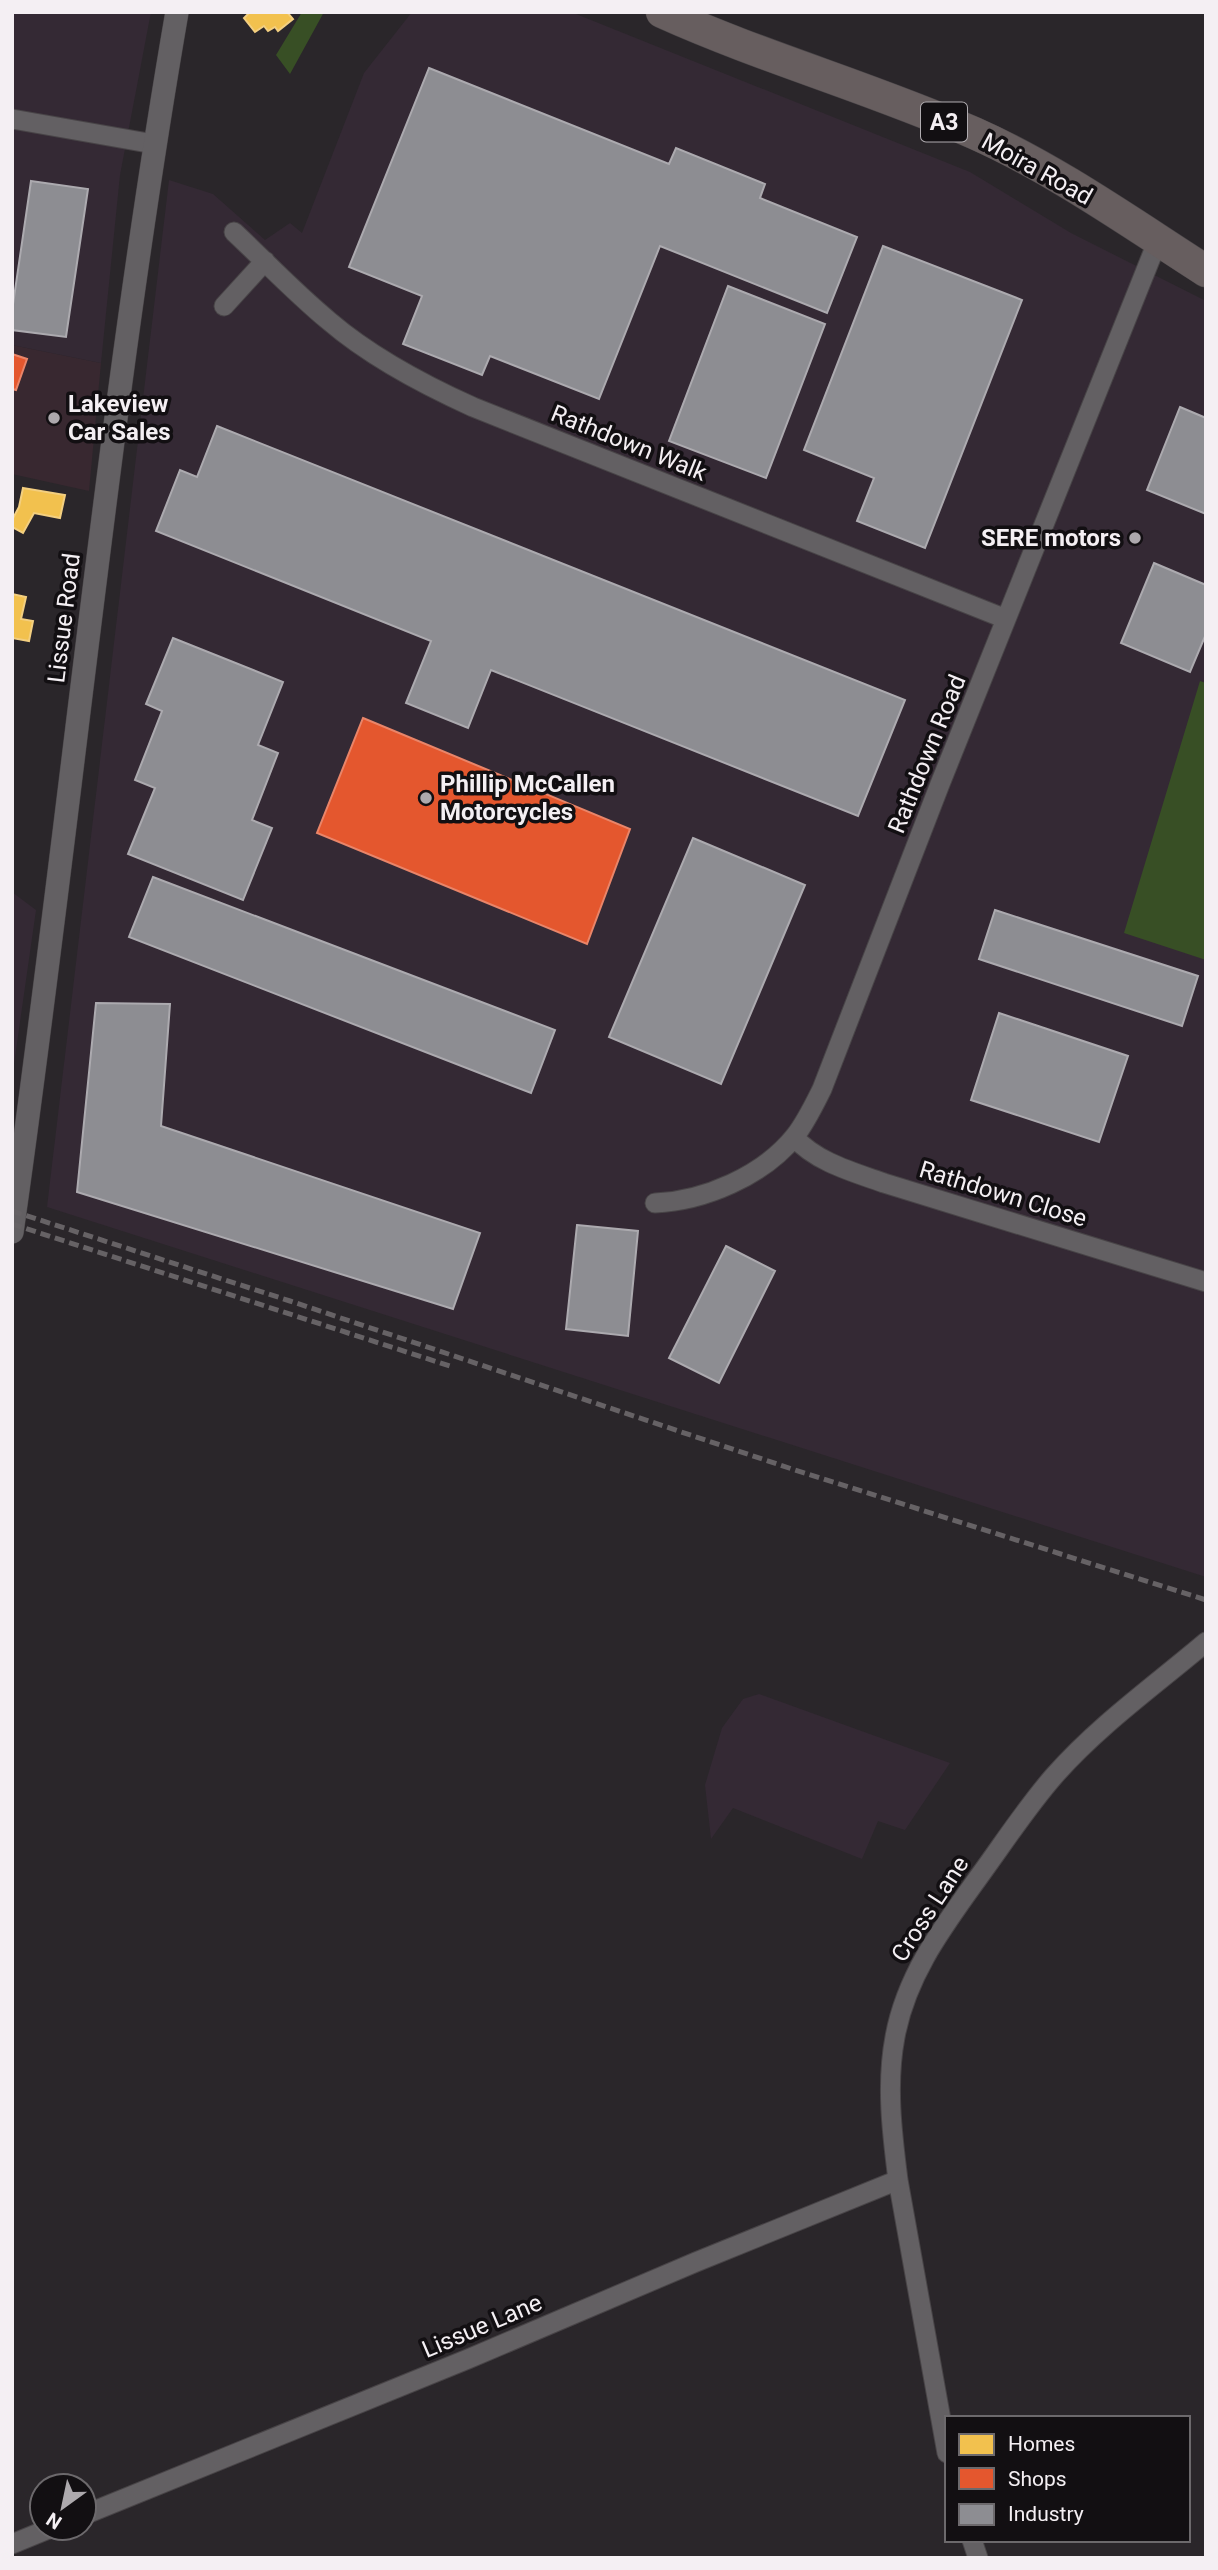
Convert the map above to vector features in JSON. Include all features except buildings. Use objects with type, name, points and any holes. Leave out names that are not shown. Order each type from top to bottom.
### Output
[{"type":"highway","name":"Moira Road","points":[[662,12],[723,40],[972,132],[1013,151],[1206,271]]},
{"type":"street","name":"Lissue Road","points":[[12,1232],[51,952],[114,417],[154,144],[177,12]]},
{"type":"street","points":[[12,119],[154,144]]},
{"type":"street","name":"Rathdown Walk","points":[[234,232],[329,321],[350,337],[440,392],[1006,619]]},
{"type":"street","name":"Rathdown Road","points":[[655,1203],[699,1197],[734,1182],[757,1168],[794,1137],[822,1089],[1158,240]]},
{"type":"street","points":[[224,306],[265,261]]},
{"type":"street","name":"Rathdown Close","points":[[794,1137],[802,1146],[818,1155],[874,1179],[1206,1282]]},
{"type":"street","name":"Cross Lane","points":[[945,2442],[898,2180],[891,2105],[894,2038],[902,2007],[921,1961],[959,1903],[1054,1776],[1109,1722],[1206,1642]]},
{"type":"street","name":"Lissue Lane","points":[[98,2509],[898,2180]]},
{"type":"shaded area","points":[[12,12],[151,12],[120,175],[101,363],[12,345]]},
{"type":"shaded area","points":[[412,12],[571,12],[970,172],[1071,233],[1206,301],[1206,1577],[47,1207],[169,180],[213,194],[265,240],[290,223],[302,233],[364,73]]},
{"type":"shaded area","name":"Lakeview Car Sales","points":[[12,345],[101,363],[89,491],[12,474]]},
{"type":"shaded area","points":[[12,892],[36,910],[12,1078]]},
{"type":"shaded area","points":[[759,1694],[950,1763],[905,1830],[878,1821],[862,1859],[733,1808],[711,1839],[705,1785],[722,1728],[743,1699]]},
{"type":"green space","points":[[302,12],[324,12],[290,74],[276,55]]},
{"type":"green space","points":[[1200,681],[1206,683],[1206,960],[1124,933]]},
{"type":"railway","points":[[12,1211],[792,1469],[1206,1600]]},
{"type":"railway","points":[[12,1224],[453,1367]]},
{"type":"place","name":"Lakeview Car Sales","points":[[54,418]]},
{"type":"place","name":"SERE motors","points":[[1135,538]]},
{"type":"place","name":"Phillip McCallen Motorcycles","points":[[426,798]]}]
